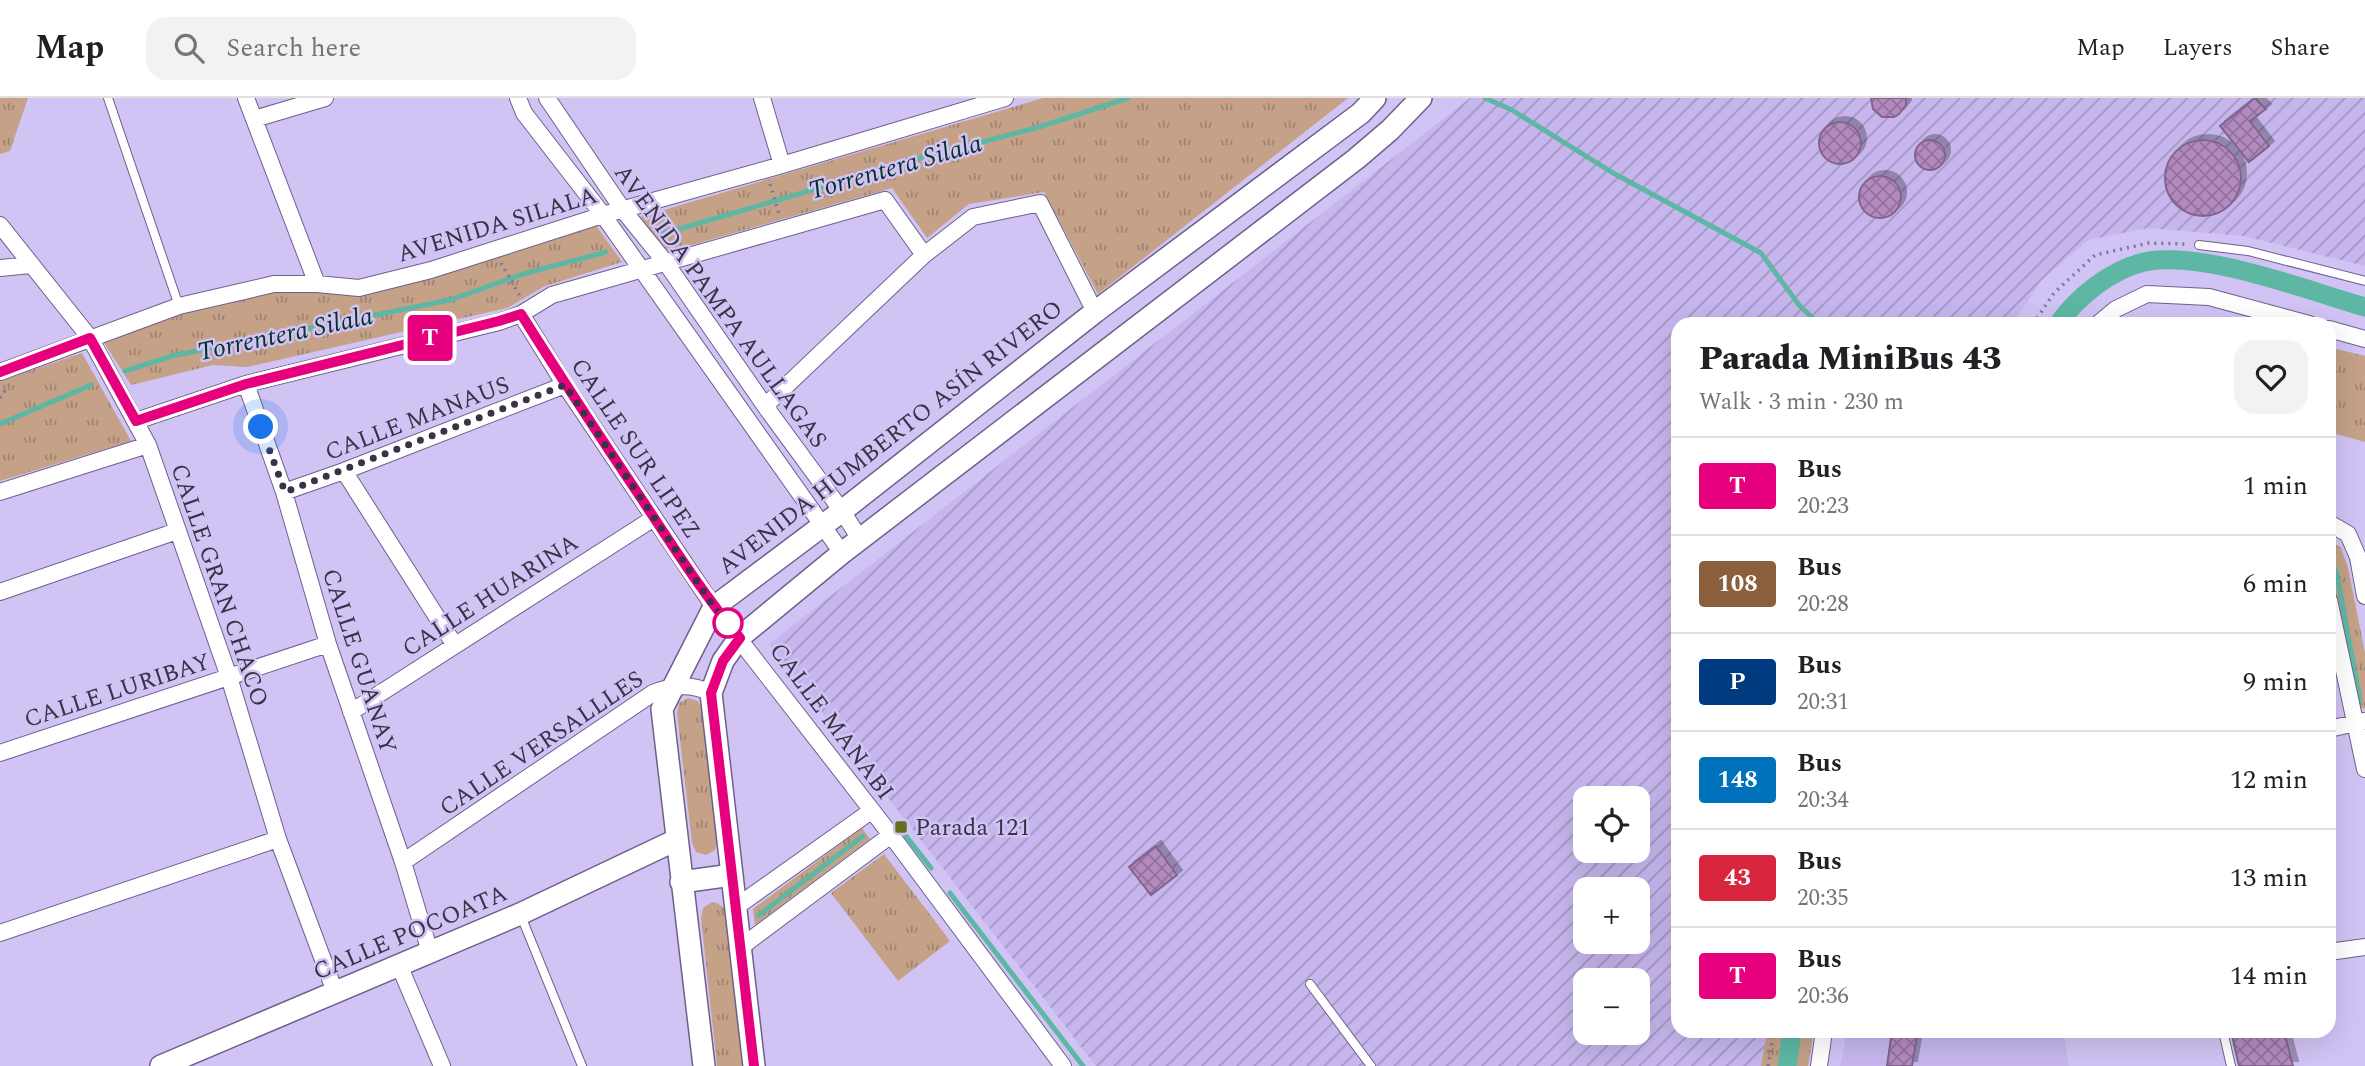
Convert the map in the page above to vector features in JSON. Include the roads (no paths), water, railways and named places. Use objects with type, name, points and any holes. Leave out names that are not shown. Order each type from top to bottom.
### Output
[{"type":"street","points":[[246,98],[317,284]]},
{"type":"street","points":[[254,120],[325,98]]},
{"type":"street","name":"AVENIDA PAMPA AULLAGAS","points":[[518,98],[524,113],[603,215],[842,553]]},
{"type":"street","name":"AVENIDA PAMPA AULLAGAS","points":[[547,98],[623,210],[666,263],[860,539]]},
{"type":"street","points":[[762,98],[782,165]]},
{"type":"street","name":"AVENIDA SILALA","points":[[0,372],[179,306],[274,285],[317,284],[359,288],[371,285],[430,270],[603,215],[782,165],[1002,98]]},
{"type":"street","name":"AVENIDA HUMBERTO ASÍN RIVERO","points":[[704,1066],[662,709],[714,607],[842,511],[1095,312],[1361,113],[1375,98]]},
{"type":"street","points":[[754,1066],[711,693],[723,661],[740,638],[842,553],[1356,159],[1390,130],[1421,98]]},
{"type":"street","points":[[1333,133],[1356,159]]},
{"type":"street","points":[[136,421],[246,384],[499,321],[521,314],[552,295],[885,200],[923,255]]},
{"type":"street","points":[[765,406],[923,255],[973,217],[1040,203],[1095,312]]},
{"type":"street","name":"CALLE GRAN CHACO","points":[[0,225],[90,338],[148,444],[229,677],[278,839],[335,992]]},
{"type":"street","points":[[0,268],[31,265]]},
{"type":"street","points":[[2106,317],[2116,309],[2147,294],[2209,297],[2283,317]]},
{"type":"street","name":"CALLE SUR LIPEZ","points":[[521,314],[565,385],[714,607]]},
{"type":"street","points":[[2336,331],[2365,339]]},
{"type":"street","name":"CALLE GUANAY","points":[[246,384],[285,492],[328,644],[403,862],[430,952]]},
{"type":"street","name":"CALLE MANAUS","points":[[285,492],[565,385]]},
{"type":"street","points":[[0,492],[148,444]]},
{"type":"street","points":[[344,471],[454,644]]},
{"type":"street","name":"CALLE HUARINA","points":[[351,712],[654,518]]},
{"type":"street","points":[[2336,527],[2348,534],[2362,556],[2365,596]]},
{"type":"street","points":[[0,592],[177,531]]},
{"type":"street","name":"CALLE MANABI","points":[[714,607],[891,835],[1063,1066]]},
{"type":"street","points":[[2336,628],[2360,722],[2365,769]]},
{"type":"street","name":"CALLE LURIBAY","points":[[0,753],[328,644]]},
{"type":"street","name":"CALLE VERSALLLES","points":[[403,862],[653,693],[672,686],[699,687],[711,693]]},
{"type":"street","points":[[2336,727],[2360,722]]},
{"type":"street","points":[[736,908],[871,811]]},
{"type":"street","points":[[741,947],[891,835]]},
{"type":"street","points":[[0,933],[278,839]]},
{"type":"street","name":"CALLE POCOATA","points":[[161,1066],[520,914],[676,841]]},
{"type":"street","points":[[681,882],[732,876]]},
{"type":"street","points":[[2336,951],[2365,947]]},
{"type":"street","points":[[399,965],[442,1066]]},
{"type":"street","points":[[1819,1066],[1824,1038]]},
{"type":"lane","points":[[108,98],[179,306]]},
{"type":"lane","points":[[2199,245],[2248,251],[2365,281]]},
{"type":"lane","points":[[520,914],[582,1066]]},
{"type":"lane","points":[[1310,984],[1371,1066]]},
{"type":"lane","points":[[2225,1038],[2231,1066]]},
{"type":"waterway","name":"Torrentera Silala","points":[[662,234],[921,158],[1036,128],[1128,98]]},
{"type":"waterway","points":[[1485,98],[1512,110],[1613,173],[1761,253],[1799,305],[1812,317]]},
{"type":"waterway","name":"Torrentera Silala","points":[[125,371],[172,356],[450,300],[523,274],[606,252]]},
{"type":"waterway","points":[[2064,317],[2085,294],[2119,271],[2144,262],[2168,260],[2224,266],[2365,307]]},
{"type":"waterway","name":"Torrentera Silala","points":[[0,424],[91,385]]},
{"type":"waterway","points":[[2336,572],[2360,701]]},
{"type":"waterway","points":[[759,915],[863,836]]},
{"type":"waterway","points":[[906,836],[931,868]]},
{"type":"waterway","points":[[950,893],[1083,1066]]},
{"type":"waterway","points":[[1787,1066],[1791,1038]]},
{"type":"place","name":"Parada 121","points":[[901,827]]}]
